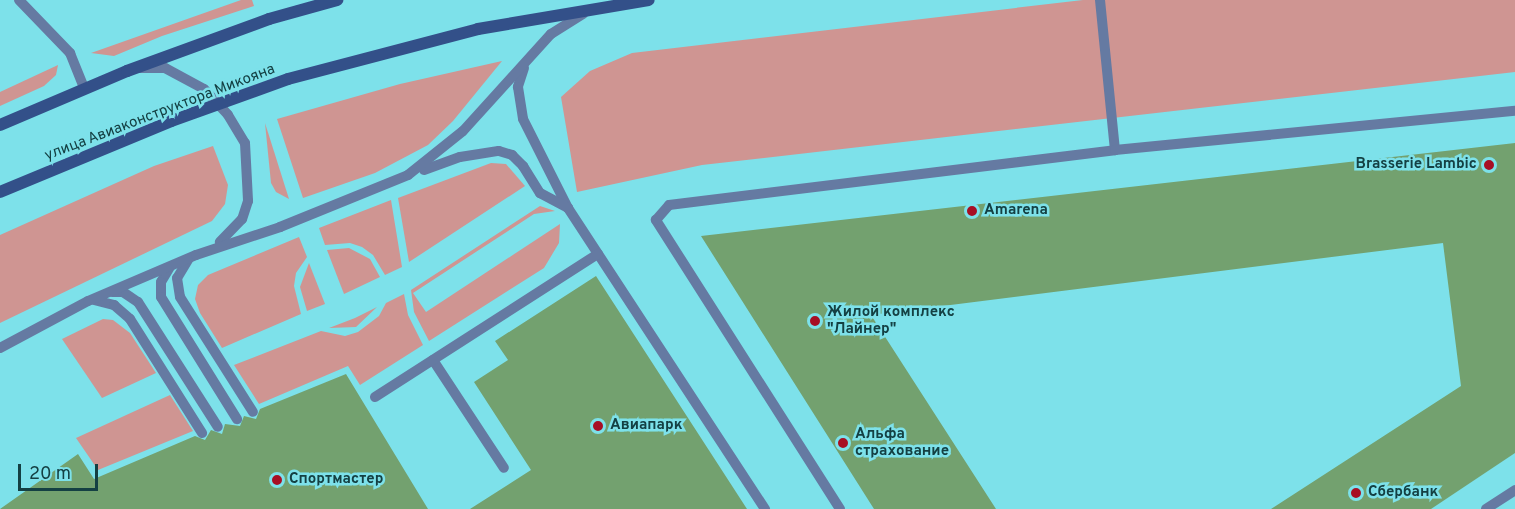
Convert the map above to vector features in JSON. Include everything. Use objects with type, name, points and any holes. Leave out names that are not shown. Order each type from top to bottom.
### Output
[{"type":"street","points":[[0,125],[127,70],[269,19],[336,0]]},
{"type":"street","name":"улица Авиаконструктора Микояна","points":[[0,192],[219,104],[288,79],[478,29],[607,5],[649,0]]},
{"type":"lane","points":[[19,0],[70,53],[84,87]]},
{"type":"lane","points":[[1100,0],[1115,150]]},
{"type":"lane","points":[[408,175],[464,131],[529,59],[570,20],[607,5]]},
{"type":"lane","points":[[529,59],[518,87],[518,101],[568,208],[765,509]]},
{"type":"lane","points":[[127,70],[165,68],[183,75],[219,104],[245,143],[249,180],[242,219],[229,236],[213,248]]},
{"type":"lane","points":[[840,509],[656,220],[669,205],[1115,150],[1515,111]]},
{"type":"lane","points":[[0,348],[88,301],[196,255],[279,227],[408,175],[460,157],[499,151],[512,155],[523,166],[540,193],[568,208]]},
{"type":"lane","points":[[375,397],[598,254]]},
{"type":"lane","points":[[196,255],[180,270],[177,283],[180,297],[253,412]]},
{"type":"lane","points":[[173,265],[163,276],[161,297],[237,419]]},
{"type":"lane","points":[[106,293],[123,292],[138,302],[218,427]]},
{"type":"lane","points":[[88,301],[107,302],[130,319],[202,433]]},
{"type":"lane","points":[[433,360],[504,468]]},
{"type":"lane","points":[[1486,509],[1515,490]]},
{"type":"shaded area","points":[[241,0],[252,0],[254,6],[162,36],[114,56],[91,53]]},
{"type":"shaded area","points":[[1083,0],[1515,0],[1515,72],[702,165],[577,192],[561,97],[590,71],[632,53]]},
{"type":"shaded area","points":[[502,61],[453,121],[428,145],[375,173],[303,198],[277,119],[400,84]]},
{"type":"shaded area","points":[[58,65],[56,75],[44,86],[0,106],[0,92]]},
{"type":"shaded area","points":[[265,123],[289,199],[276,192],[271,183]]},
{"type":"shaded area","points":[[213,146],[228,185],[225,204],[212,221],[0,323],[0,235],[154,166]]},
{"type":"shaded area","points":[[491,163],[506,164],[525,186],[409,262],[398,198]]},
{"type":"shaded area","points":[[391,200],[402,267],[385,275],[373,255],[362,247],[350,243],[325,245],[319,228]]},
{"type":"shaded area","points":[[540,206],[555,211],[534,214],[413,293],[426,312],[560,224],[559,243],[544,268],[429,341],[414,312],[411,290]]},
{"type":"shaded area","points":[[299,237],[307,257],[296,273],[294,286],[301,314],[222,348],[200,313],[195,299],[198,285],[208,275]]},
{"type":"shaded area","points":[[349,248],[370,259],[380,277],[344,294],[327,250]]},
{"type":"shaded area","points":[[309,263],[325,304],[307,311],[300,287]]},
{"type":"shaded area","points":[[404,294],[408,315],[423,345],[360,385],[348,366],[259,404],[234,365],[321,331],[345,336],[358,332],[379,316],[386,303]]},
{"type":"shaded area","points":[[377,307],[356,327],[329,328],[355,318]]},
{"type":"shaded area","points":[[103,319],[113,320],[130,333],[156,373],[102,398],[62,339]]},
{"type":"shaded area","points":[[170,395],[193,431],[98,470],[76,438]]},
{"type":"building","name":"Жилой комплекс \"Лайнер\"","points":[[1515,143],[1515,453],[1431,509],[1271,509],[1461,386],[1443,243],[871,315],[996,509],[874,509],[701,236]]},
{"type":"building","name":"Авиапарк","points":[[596,276],[747,509],[470,509],[531,470],[474,382],[508,360],[495,341]]},
{"type":"building","points":[[346,374],[428,509],[0,509],[78,454],[94,479],[195,436],[205,440],[211,430],[222,434],[225,424],[240,426],[244,416],[256,419],[260,409]]},
{"type":"place","name":"Brasserie Lambic","points":[[1489,165]]},
{"type":"place","name":"Amarena","points":[[972,211]]},
{"type":"place","name":"Жилой комплекс \"Лайнер\"","points":[[815,321]]},
{"type":"place","name":"Авиапарк","points":[[598,426]]},
{"type":"place","name":"Альфа страхование","points":[[843,443]]},
{"type":"place","name":"Спортмастер","points":[[277,480]]},
{"type":"place","name":"Сбербанк","points":[[1356,493]]}]
